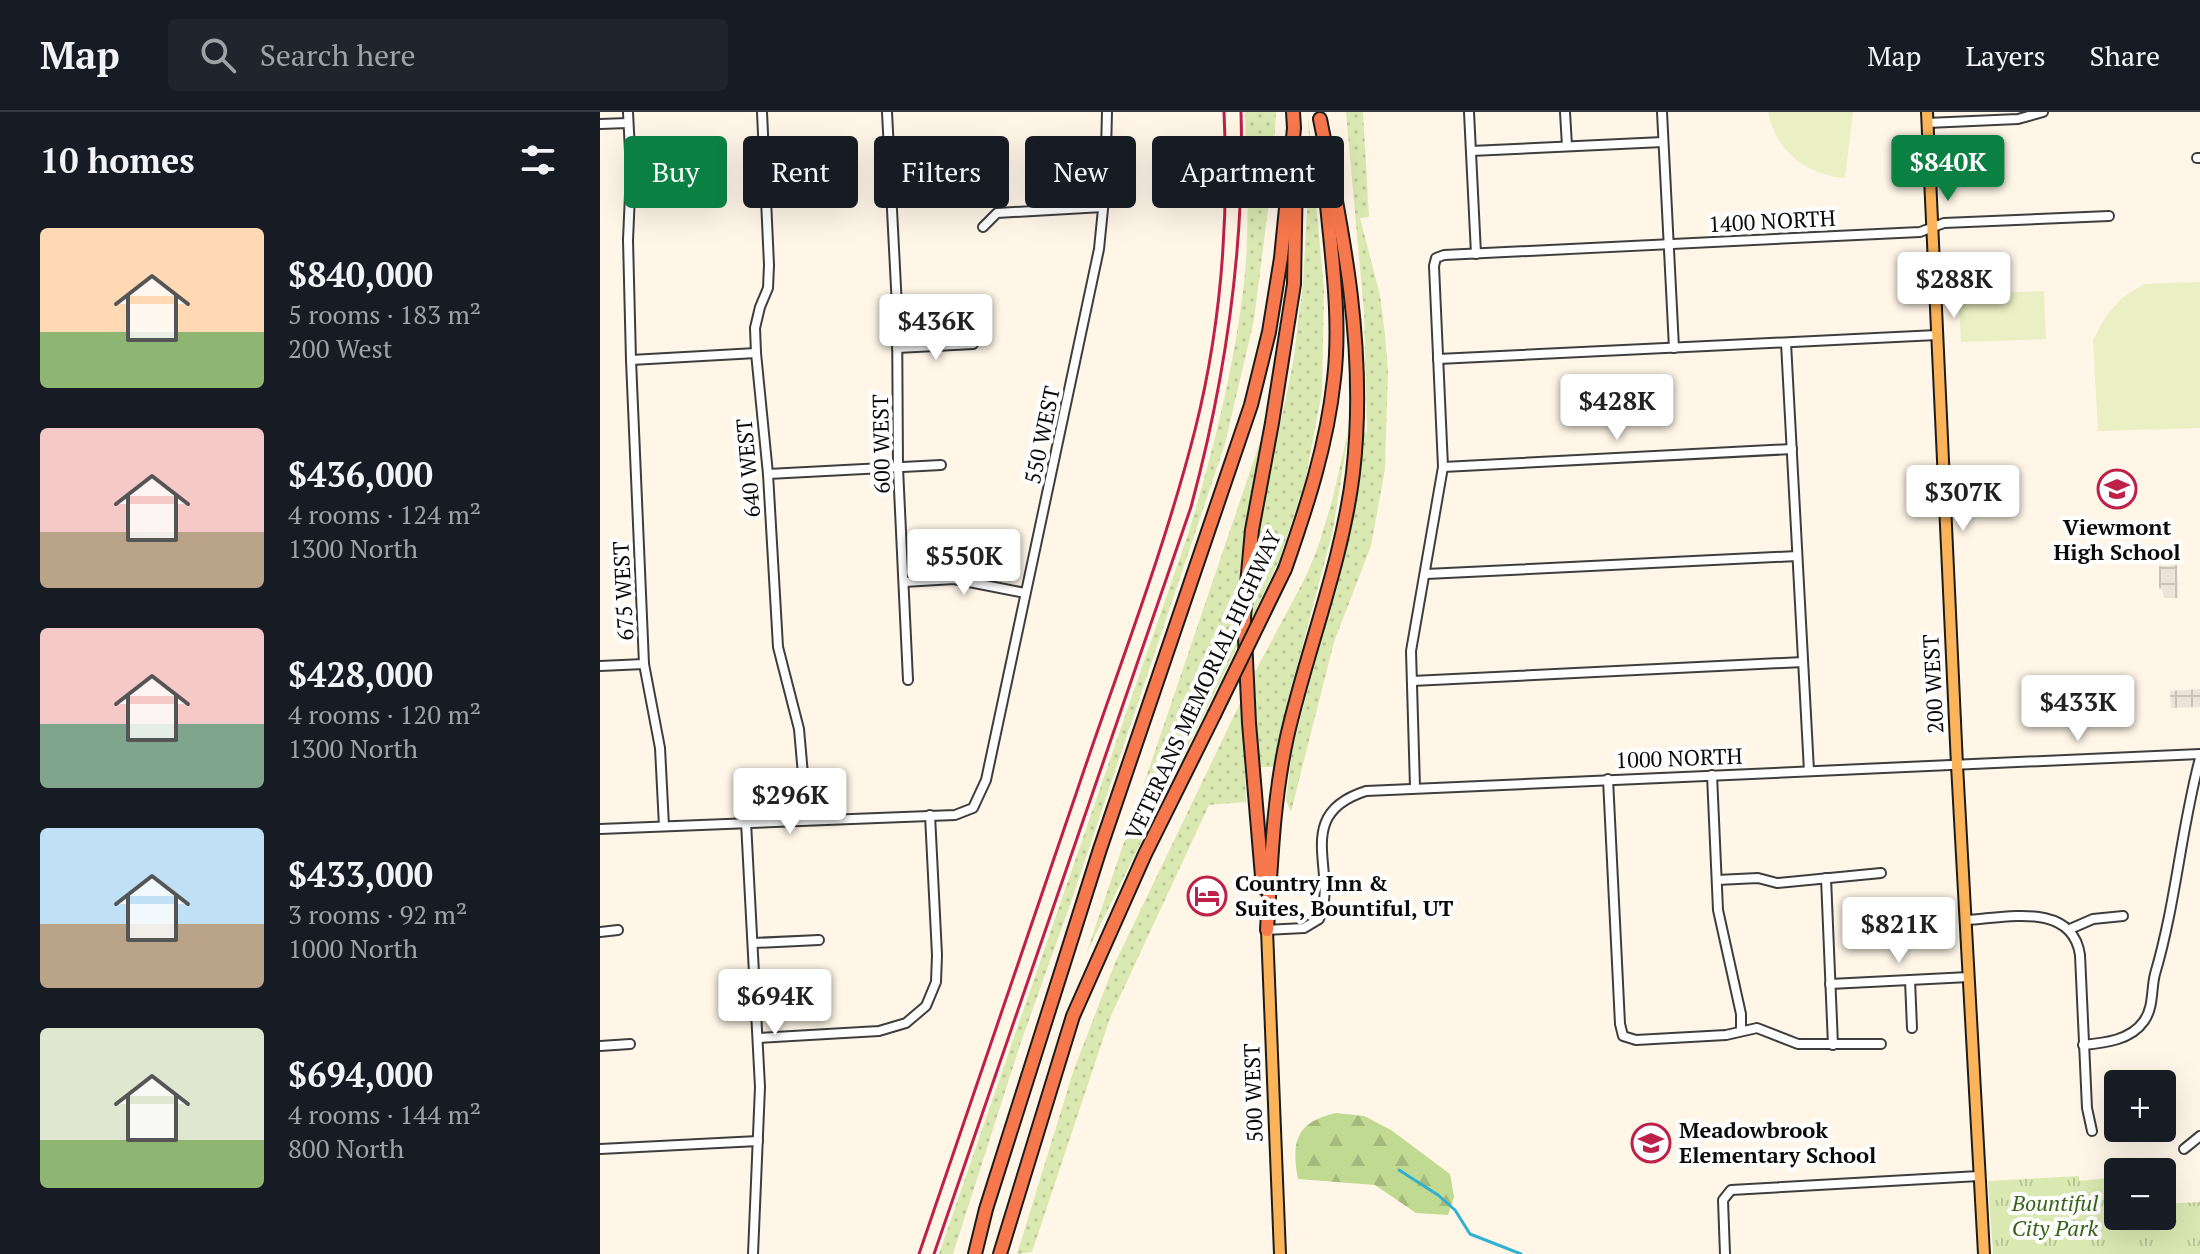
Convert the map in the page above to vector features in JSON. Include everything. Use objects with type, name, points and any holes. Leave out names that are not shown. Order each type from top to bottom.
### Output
[{"type":"highway","name":"VETERANS MEMORIAL HIGHWAY","points":[[975,1254],[986,1209],[1100,849],[1251,405],[1269,332],[1281,258],[1293,112]]},
{"type":"highway","name":"VETERANS MEMORIAL HIGHWAY","points":[[1000,1254],[1073,1016],[1145,854],[1285,569],[1310,498],[1324,445],[1334,378],[1336,328],[1320,116]]},
{"type":"highway","points":[[1267,930],[1273,830],[1287,740],[1336,553],[1352,475],[1356,428],[1356,334],[1345,239],[1320,116]]},
{"type":"highway","points":[[1267,930],[1249,723],[1244,617],[1252,530],[1294,284],[1297,196],[1294,128]]},
{"type":"main road","name":"200 WEST","points":[[1927,118],[1957,765],[1984,1254]]},
{"type":"main road","name":"500 WEST","points":[[1267,930],[1280,1254]]},
{"type":"street","name":"675 WEST","points":[[628,112],[631,360],[644,664],[660,748],[664,826]]},
{"type":"street","name":"640 WEST","points":[[762,112],[769,265],[768,288],[755,328],[756,353],[768,474],[778,647],[799,729],[807,820]]},
{"type":"street","name":"600 WEST","points":[[887,112],[908,680]]},
{"type":"street","name":"550 WEST","points":[[1106,136],[1107,112]]},
{"type":"street","points":[[1469,112],[1476,254]]},
{"type":"street","points":[[1565,112],[1567,146]]},
{"type":"street","points":[[1662,112],[1674,348]]},
{"type":"street","points":[[1927,118],[2018,119],[2043,112]]},
{"type":"street","points":[[600,124],[628,123]]},
{"type":"street","points":[[1471,151],[1663,142]]},
{"type":"street","points":[[983,227],[997,213],[1085,208]]},
{"type":"street","name":"550 WEST","points":[[930,815],[955,815],[973,808],[986,780],[1076,364],[1099,249],[1103,208]]},
{"type":"street","name":"1400 NORTH","points":[[1438,359],[1436,258],[1920,232],[1944,223],[2109,216]]},
{"type":"street","points":[[1415,787],[1411,651],[1443,467],[1438,359],[1937,335]]},
{"type":"street","points":[[1786,343],[1809,771]]},
{"type":"street","points":[[897,348],[973,344]]},
{"type":"street","points":[[631,360],[756,353]]},
{"type":"street","points":[[1443,467],[1792,449]]},
{"type":"street","points":[[768,474],[941,465]]},
{"type":"street","points":[[1426,574],[1797,556]]},
{"type":"street","points":[[904,582],[954,579],[1025,593]]},
{"type":"street","points":[[1412,681],[1803,662]]},
{"type":"street","points":[[600,666],[644,664]]},
{"type":"street","points":[[2083,1045],[2119,1039],[2131,1033],[2150,1010],[2155,974],[2170,921],[2175,880],[2200,756]]},
{"type":"street","name":"1000 NORTH","points":[[1267,930],[1304,928],[1319,919],[1324,905],[1321,840],[1327,821],[1340,804],[1366,791],[2200,756]]},
{"type":"street","points":[[1712,775],[1719,918],[1741,1014],[1741,1031]]},
{"type":"street","points":[[1608,779],[1623,1036],[1636,1040],[1726,1035],[1757,1028],[1798,1044],[1881,1044]]},
{"type":"street","points":[[600,829],[930,815],[937,955],[936,982],[926,1006],[906,1023],[879,1031],[759,1038]]},
{"type":"street","points":[[746,822],[759,1038],[753,1254]]},
{"type":"street","points":[[1717,880],[1758,878],[1777,883],[1881,873]]},
{"type":"street","points":[[1826,878],[1833,1045]]},
{"type":"street","points":[[2070,929],[2093,919],[2123,916]]},
{"type":"street","points":[[1966,920],[2048,917],[2070,929],[2080,955],[2087,1108],[2092,1131]]},
{"type":"street","points":[[600,932],[618,930]]},
{"type":"street","points":[[754,943],[819,940]]},
{"type":"street","points":[[1830,984],[1969,977]]},
{"type":"street","points":[[1910,980],[1912,1028]]},
{"type":"street","points":[[600,1046],[630,1044]]},
{"type":"street","points":[[2184,1149],[2200,1136]]},
{"type":"street","points":[[600,1149],[758,1141]]},
{"type":"street","points":[[1725,1254],[1723,1203],[1726,1194],[1739,1189],[1979,1176]]},
{"type":"green space","points":[[1245,112],[1276,112],[1275,136],[1246,136]]},
{"type":"green space","points":[[1346,112],[1363,112],[1369,217],[1360,218],[1380,295],[1385,334],[1388,371],[1385,469],[1371,546],[1334,642],[1291,812],[1286,801],[1292,751],[1352,520],[1363,433],[1367,432],[1364,313]]},
{"type":"green space","points":[[1768,112],[1853,112],[1845,178],[1818,172],[1795,158],[1778,138]]},
{"type":"green space","points":[[1247,208],[1268,208],[1254,320],[1225,444],[1020,1045],[953,1254],[939,1254],[1188,534],[1222,410],[1240,315]]},
{"type":"green space","points":[[1307,208],[1317,208],[1324,290],[1322,392],[1305,482],[1280,558],[1252,619],[1252,582],[1259,527],[1293,363],[1303,283]]},
{"type":"green space","points":[[2200,282],[2200,428],[2098,431],[2093,340],[2106,316],[2122,298],[2144,284]]},
{"type":"green space","points":[[2044,291],[2046,339],[1961,342],[1958,295]]},
{"type":"green space","points":[[1350,423],[1333,530],[1274,767],[1259,767],[1254,674],[1318,547]]},
{"type":"green space","points":[[1260,442],[1263,443],[1241,559],[1239,643],[1086,954]]},
{"type":"green space","points":[[1242,699],[1246,802],[1209,805],[1110,1018],[1032,1252],[1017,1254],[1073,1072],[1114,965]]},
{"type":"green space","points":[[1336,1113],[1364,1116],[1391,1130],[1450,1174],[1454,1197],[1448,1215],[1416,1213],[1375,1185],[1298,1179],[1295,1154],[1299,1135],[1312,1122]]},
{"type":"green space","name":"Bountiful City Park","points":[[2079,1176],[2079,1181],[2104,1178],[2104,1230],[2176,1230],[2176,1203],[2200,1202],[2200,1254],[1993,1254],[1988,1181]]},
{"type":"shaded area","points":[[2177,565],[2178,598],[2164,598],[2159,588],[2159,566]]},
{"type":"shaded area","points":[[2200,689],[2200,707],[2171,708],[2170,691]]},
{"type":"waterway","points":[[1399,1170],[1455,1210],[1470,1234],[1521,1254]]},
{"type":"railway","points":[[919,1254],[1155,566],[1183,476],[1204,391],[1217,312],[1224,232],[1224,112]]},
{"type":"railway","points":[[934,1254],[1191,507],[1214,409],[1231,311],[1240,212],[1241,112]]},
{"type":"place","name":"Viewmont High School","points":[[2117,489]]},
{"type":"place","name":"Country Inn & Suites, Bountiful, UT","points":[[1207,896]]},
{"type":"place","name":"Meadowbrook Elementary School","points":[[1651,1143]]}]
